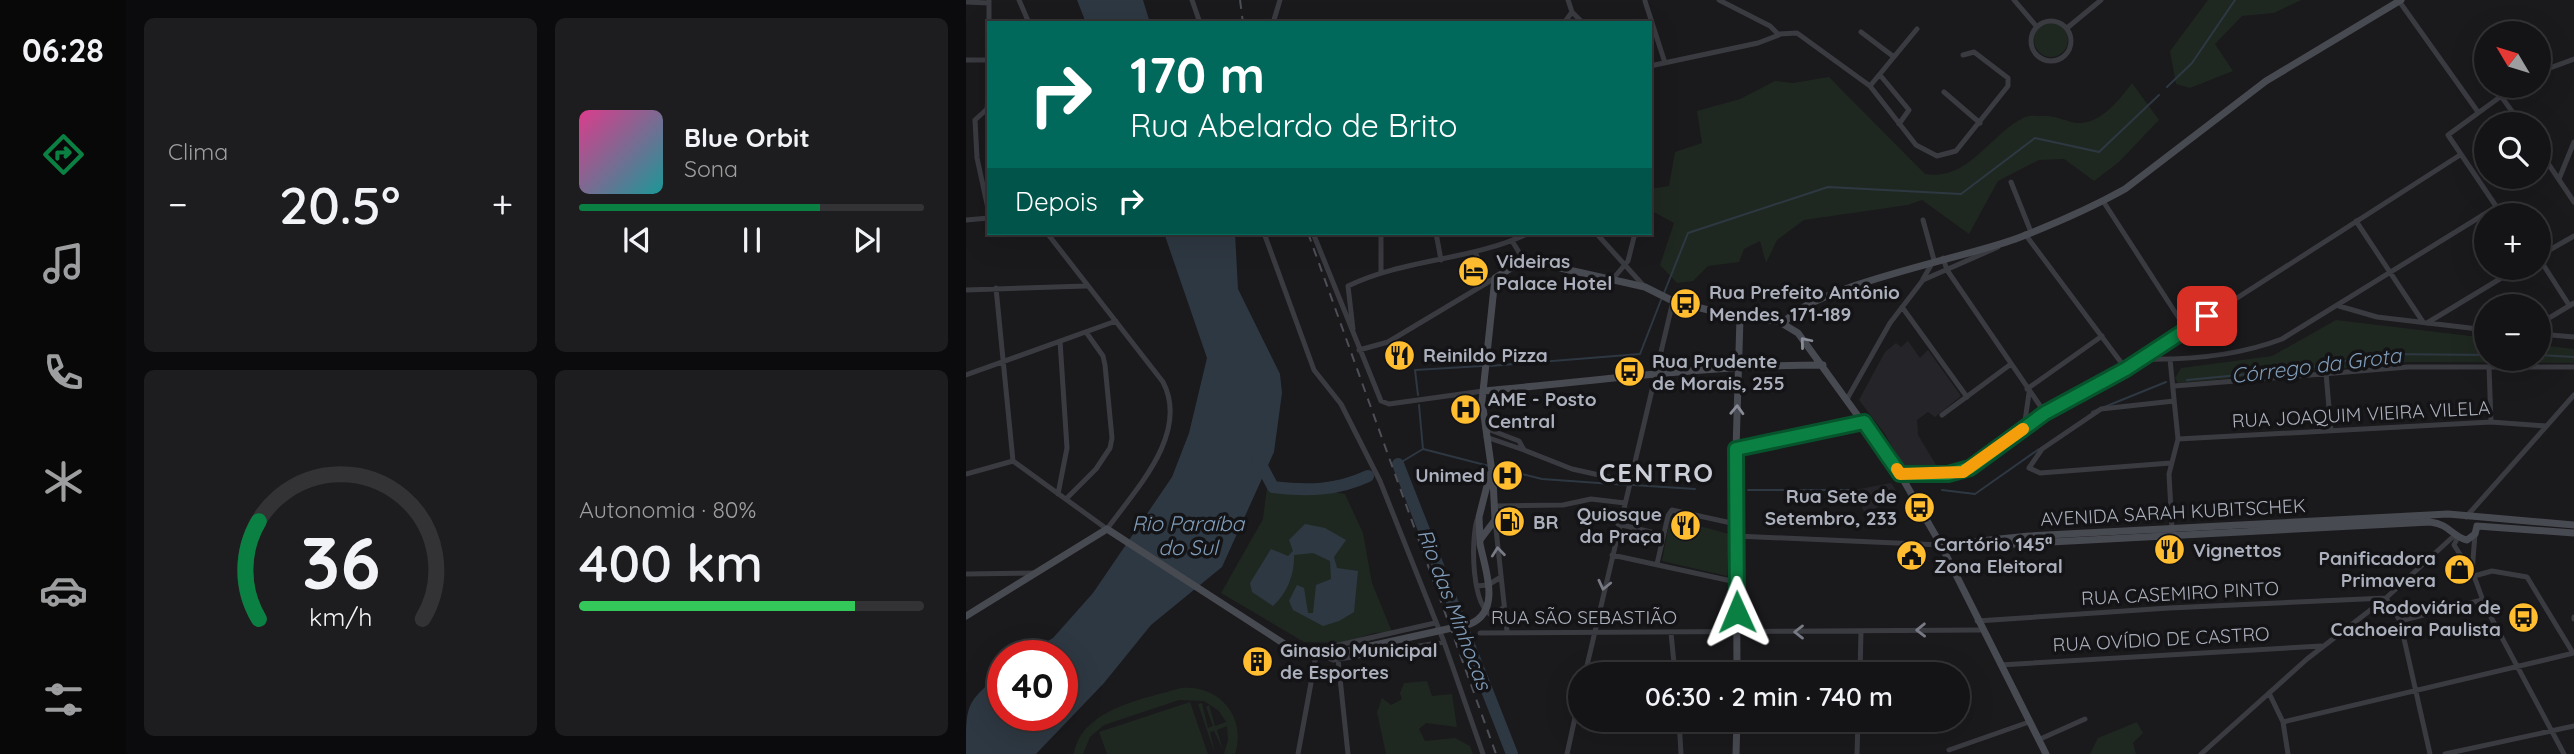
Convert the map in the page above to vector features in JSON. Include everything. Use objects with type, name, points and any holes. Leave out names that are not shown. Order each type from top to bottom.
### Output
[{"type":"main road","points":[[1784,323],[1793,313],[1808,305],[1934,260],[2017,239],[2103,201],[2125,188],[2266,81],[2400,0]]},
{"type":"main road","points":[[1480,542],[1495,514],[1483,391],[1491,280],[1524,260],[1609,282],[1645,287],[1673,302],[1740,318],[1784,323],[1802,338],[1823,365],[1900,474],[1941,545],[1976,621],[2046,754]]},
{"type":"main road","points":[[1737,662],[1735,524],[1740,318]]},
{"type":"main road","points":[[1483,391],[1655,376],[1738,365],[1823,365]]},
{"type":"main road","points":[[966,616],[1107,529],[1286,645],[1317,654],[1343,652],[1470,624],[1484,615],[1489,607],[1480,542],[1480,515],[1490,470]]},
{"type":"main road","points":[[1480,515],[1495,514]]},
{"type":"main road","name":"AVENIDA SARAH KUBITSCHEK","points":[[1941,545],[2448,514],[2574,533]]},
{"type":"main road","points":[[2457,534],[2456,523],[2466,518],[2476,530]]},
{"type":"main road","name":"AVENIDA SARAH KUBITSCHEK","points":[[2029,539],[2430,522],[2444,524],[2467,540],[2476,530],[2519,525],[2574,525]]},
{"type":"main road","points":[[1736,754],[1737,732]]},
{"type":"street","points":[[1019,0],[1028,21]]},
{"type":"street","points":[[1192,0],[1199,21]]},
{"type":"street","points":[[1274,21],[1280,0]]},
{"type":"street","points":[[1719,0],[1770,26],[1779,34]]},
{"type":"street","points":[[2014,0],[2037,27]]},
{"type":"street","points":[[2067,29],[2101,0]]},
{"type":"street","points":[[2400,0],[2477,112],[2498,98]]},
{"type":"street","points":[[966,2],[989,1],[989,21]]},
{"type":"street","points":[[1570,1],[1574,18]]},
{"type":"street","points":[[1645,1],[1652,21]]},
{"type":"street","points":[[2052,21],[2067,29],[2071,40],[2068,52],[2059,60],[2046,61],[2032,50],[2031,37],[2037,27],[2052,21]]},
{"type":"street","points":[[1652,22],[1665,62]]},
{"type":"street","points":[[1870,86],[1917,29]]},
{"type":"street","points":[[1861,32],[1894,57]]},
{"type":"street","points":[[1652,65],[1759,43],[1779,34],[1797,33],[1870,86],[1916,145],[1937,156],[1956,151],[2009,82],[1974,52],[1963,55]]},
{"type":"street","points":[[2552,67],[2574,59]]},
{"type":"street","points":[[966,60],[987,60]]},
{"type":"street","points":[[1880,75],[1909,110],[1899,124]]},
{"type":"street","points":[[1944,92],[1980,123]]},
{"type":"street","points":[[966,120],[975,120],[987,109]]},
{"type":"street","points":[[2474,114],[2448,133],[2493,203]]},
{"type":"street","points":[[975,120],[977,158],[987,206]]},
{"type":"street","points":[[2559,179],[2574,142]]},
{"type":"street","points":[[1900,474],[1963,472],[2045,413],[2126,369],[2460,155]]},
{"type":"street","points":[[2551,167],[2574,202]]},
{"type":"street","points":[[2011,182],[2028,233],[2126,369]]},
{"type":"street","points":[[2103,201],[2186,329]]},
{"type":"street","points":[[966,220],[987,216]]},
{"type":"street","points":[[1847,399],[1902,307],[1934,260],[1923,220]]},
{"type":"street","points":[[2356,221],[2425,322]]},
{"type":"street","points":[[2142,359],[2170,359],[2268,344],[2339,306],[2474,221]]},
{"type":"street","points":[[996,288],[1013,461],[1107,529],[1150,468],[1166,436],[1170,401],[1163,382],[1048,235]]},
{"type":"street","points":[[1265,235],[1314,370],[1341,404],[1368,451],[1444,642],[1483,754]]},
{"type":"street","points":[[1314,235],[1378,398],[1389,404],[1483,391]]},
{"type":"street","points":[[1381,235],[1381,271]]},
{"type":"street","points":[[1436,235],[1441,260]]},
{"type":"street","points":[[1352,332],[1353,319],[1347,291],[1350,285],[1381,271],[1476,254],[1525,235]]},
{"type":"street","points":[[1598,235],[1645,287]]},
{"type":"street","points":[[1609,282],[1625,267],[1634,235]]},
{"type":"street","points":[[2551,250],[2574,236]]},
{"type":"street","points":[[1923,279],[2017,239]]},
{"type":"street","points":[[1512,241],[1524,260]]},
{"type":"street","points":[[1359,350],[1388,342],[1491,280],[1476,254]]},
{"type":"street","points":[[1943,258],[1947,270],[2045,413]]},
{"type":"street","points":[[2551,274],[2572,304],[2551,317]]},
{"type":"street","points":[[2425,322],[2497,280]]},
{"type":"street","points":[[966,290],[1086,286]]},
{"type":"street","points":[[1588,662],[1618,524],[1673,302]]},
{"type":"street","points":[[2339,306],[2377,317],[2474,328]]},
{"type":"street","points":[[1902,307],[1967,397]]},
{"type":"street","points":[[966,375],[1116,321]]},
{"type":"street","points":[[1066,499],[1107,456],[1112,438],[1105,365],[1099,349],[1086,332]]},
{"type":"street","points":[[2551,335],[2574,337]]},
{"type":"street","points":[[2024,428],[2028,391],[2102,337]]},
{"type":"street","points":[[1058,494],[1067,447],[1060,341]]},
{"type":"street","points":[[2170,359],[2178,439],[2171,463],[2172,529]]},
{"type":"street","points":[[1942,415],[2011,364]]},
{"type":"street","points":[[2174,386],[2407,367],[2474,367]]},
{"type":"street","points":[[2551,367],[2574,367]]},
{"type":"street","points":[[2489,371],[2491,422]]},
{"type":"street","points":[[2326,373],[2331,430]]},
{"type":"street","points":[[2466,518],[2574,395]]},
{"type":"street","points":[[2171,463],[2040,473],[2030,470],[2033,460],[2042,449],[2101,409],[2174,401]]},
{"type":"street","points":[[1736,449],[1864,422]]},
{"type":"street","name":"RUA JOAQUIM VIEIRA VILELA","points":[[2178,439],[2491,422],[2546,426]]},
{"type":"street","points":[[1485,433],[1572,469],[1630,482]]},
{"type":"street","points":[[966,474],[1013,461]]},
{"type":"street","points":[[1507,631],[1495,514],[1591,499],[1625,503]]},
{"type":"street","points":[[1657,565],[1668,516],[1675,509],[1735,524]]},
{"type":"street","points":[[1480,515],[1473,539],[1481,606],[1487,613],[1495,615],[1504,607]]},
{"type":"street","points":[[1618,524],[1663,535]]},
{"type":"street","points":[[2473,574],[2476,530]]},
{"type":"street","points":[[2457,534],[2455,549],[2473,574],[2482,600],[2564,754]]},
{"type":"street","points":[[2201,754],[2324,646],[2386,598],[2457,534]]},
{"type":"street","points":[[1736,536],[1941,545]]},
{"type":"street","points":[[1612,555],[1736,582]]},
{"type":"street","points":[[2283,722],[2417,688],[2574,653],[2527,577],[2492,571],[2473,574]]},
{"type":"street","points":[[966,574],[1037,573]]},
{"type":"street","points":[[1477,586],[1488,585],[1501,577]]},
{"type":"street","points":[[2386,598],[2400,621],[2430,754]]},
{"type":"street","name":"RUA CASEMIRO PINTO","points":[[1976,621],[2169,608],[2386,598]]},
{"type":"street","points":[[2400,621],[2482,600]]},
{"type":"street","points":[[1298,754],[1317,654],[1321,647],[1357,642],[1435,623]]},
{"type":"street","name":"RUA SÃO SEBASTIÃO","points":[[1480,632],[1671,633],[1981,629]]},
{"type":"street","points":[[1860,662],[1861,631]]},
{"type":"street","points":[[1671,633],[1674,662]]},
{"type":"street","points":[[1317,654],[1330,660],[1444,642]]},
{"type":"street","name":"RUA OVÍDIO DE CASTRO","points":[[2000,665],[2324,646]]},
{"type":"street","points":[[1338,659],[1348,754]]},
{"type":"street","points":[[2269,693],[2283,722],[2288,754]]},
{"type":"street","points":[[2038,740],[2085,719]]},
{"type":"street","points":[[1949,750],[2029,722]]},
{"type":"street","points":[[2445,754],[2574,726]]},
{"type":"street","points":[[1567,754],[1572,732]]},
{"type":"street","points":[[1680,732],[1681,754]]},
{"type":"street","points":[[1857,754],[1858,732]]},
{"type":"shaded area","points":[[2208,0],[2301,0],[2274,13],[2242,16],[2215,44],[2233,71],[2190,88],[2176,84],[2170,51]]},
{"type":"shaded area","points":[[2051,23],[2063,28],[2068,40],[2063,52],[2051,57],[2039,52],[2034,40],[2039,28]]},
{"type":"shaded area","points":[[1829,77],[1925,174],[1941,174],[1967,164],[2025,117],[2050,116],[2078,123],[2094,119],[2109,109],[2132,83],[2159,120],[2119,162],[2094,181],[2064,159],[2039,160],[1998,181],[1969,234],[1922,200],[1908,205],[1804,220],[1777,240],[1766,263],[1760,241],[1744,249],[1739,262],[1708,266],[1693,281],[1677,283],[1660,265],[1674,223],[1652,211],[1652,189],[1669,186],[1675,152],[1702,143],[1697,111],[1740,99],[1775,81],[1793,83]]},
{"type":"shaded area","points":[[2336,320],[2474,336],[2474,362],[2409,362],[2178,383],[2175,378],[2181,368],[2272,356]]},
{"type":"shaded area","points":[[1908,341],[1920,358],[1928,350],[1961,396],[1935,417],[1928,412],[1917,420],[1918,435],[1936,465],[1905,469],[1885,434],[1859,400],[1885,352],[1896,343],[1901,347]]},
{"type":"shaded area","points":[[2551,346],[2574,349],[2574,363],[2551,363]]},
{"type":"shaded area","points":[[1891,483],[1899,495],[1865,514],[1854,490]]},
{"type":"shaded area","points":[[1267,488],[1311,488],[1345,494],[1363,533],[1372,583],[1392,632],[1374,633],[1342,643],[1304,642],[1221,593],[1263,519]]},
{"type":"shaded area","points":[[1670,518],[1729,534],[1727,576],[1662,561]]},
{"type":"shaded area","points":[[1427,681],[1432,696],[1452,694],[1457,727],[1426,723],[1419,729],[1425,741],[1455,738],[1470,746],[1473,754],[1386,754],[1377,712],[1382,698],[1391,705],[1402,699],[1400,693],[1404,683]]},
{"type":"shaded area","points":[[1181,688],[1207,691],[1227,706],[1237,728],[1235,754],[1224,754],[1228,740],[1227,726],[1217,730],[1223,750],[1214,731],[1210,732],[1215,754],[1198,704],[1202,703],[1208,728],[1213,726],[1206,707],[1209,705],[1215,726],[1226,722],[1219,711],[1204,701],[1179,700],[1104,725],[1090,737],[1083,754],[1074,754],[1079,739],[1088,726],[1101,716],[1133,702]]},
{"type":"shaded area","points":[[1190,702],[1208,754],[1107,754],[1099,732]]},
{"type":"shaded area","points":[[2137,722],[2143,733],[2133,743],[2136,754],[2090,754],[2098,738]]},
{"type":"water","points":[[1077,0],[1143,0],[1149,21],[1085,21]]},
{"type":"water","name":"Rio Paraíba do Sul","points":[[1165,235],[1235,235],[1238,289],[1280,374],[1282,393],[1274,452],[1222,567],[1151,625],[1078,710],[1078,640],[1050,640],[1093,593],[1172,477],[1189,433],[1207,358]]},
{"type":"water","points":[[1305,524],[1325,528],[1346,540],[1334,557],[1337,568],[1358,571],[1354,612],[1323,626],[1293,610],[1289,601],[1297,585],[1304,588],[1308,613],[1313,613],[1316,585],[1331,579],[1330,561],[1313,553],[1294,555],[1289,583],[1273,606],[1252,592],[1250,583],[1271,549],[1288,556],[1293,551],[1289,540]]},
{"type":"water","name":"Rio Paraíba do Sul","points":[[987,685],[987,731],[1058,731],[1036,754],[966,754],[968,713]]},
{"type":"waterway","points":[[2167,87],[2192,63],[2235,0]]},
{"type":"waterway","points":[[1664,293],[1688,233],[1828,187],[1961,194],[2035,138],[2099,152],[2159,95]]},
{"type":"waterway","points":[[1490,366],[1640,354],[1661,300]]},
{"type":"waterway","name":"Córrego da Grota","points":[[2187,380],[2302,369],[2383,354],[2474,355]]},
{"type":"waterway","name":"Córrego da Grota","points":[[2551,356],[2574,357]]},
{"type":"waterway","points":[[1418,395],[1415,370],[1482,366]]},
{"type":"waterway","points":[[2092,412],[2166,382]]},
{"type":"waterway","points":[[1419,405],[1423,449]]},
{"type":"waterway","points":[[1398,464],[1423,449],[1489,466]]},
{"type":"waterway","points":[[1942,490],[1975,494],[2039,449]]},
{"type":"waterway","points":[[1257,457],[1273,487],[1321,489],[1344,485],[1368,476]]},
{"type":"waterway","name":"Rio das Minhocas","points":[[1398,464],[1512,754]]},
{"type":"waterway","points":[[1494,467],[1542,479],[1627,485]]},
{"type":"waterway","points":[[1633,485],[1695,489]]},
{"type":"waterway","points":[[1748,490],[1850,490]]},
{"type":"railway","points":[[1240,0],[1243,21]]},
{"type":"railway","points":[[1309,235],[1496,754]]},
{"type":"slow traffic","points":[[1897,469],[1900,474],[1963,472],[2023,429]]},
{"type":"place","name":"Videiras Palace Hotel","points":[[1473,272]]},
{"type":"place","name":"Rua Prefeito Antônio Mendes, 171-189","points":[[1686,303]]},
{"type":"place","name":"Reinildo Pizza","points":[[1400,355]]},
{"type":"place","name":"Rua Prudente de Morais, 255","points":[[1629,372]]},
{"type":"place","name":"AME - Posto Central","points":[[1465,410]]},
{"type":"place","name":"Unimed","points":[[1508,475]]},
{"type":"place","name":"Rua Sete de Setembro, 233","points":[[1920,507]]},
{"type":"place","name":"BR","points":[[1510,522]]},
{"type":"place","name":"Quiosque da Praça","points":[[1685,525]]},
{"type":"place","name":"Vignettos","points":[[2170,550]]},
{"type":"place","name":"Cartório 145ª Zona Eleitoral","points":[[1911,555]]},
{"type":"place","name":"Panificadora Primavera","points":[[2459,569]]},
{"type":"place","name":"Rodoviária de Cachoeira Paulista","points":[[2524,618]]},
{"type":"place","name":"Ginasio Municipal de Esportes","points":[[1257,661]]},
{"type":"district","name":"CENTRO","points":[[1657,472]]},
{"type":"route","points":[[1737,612],[1736,449],[1864,422],[1900,474],[1963,472],[2045,413],[2126,369],[2207,316]]}]
